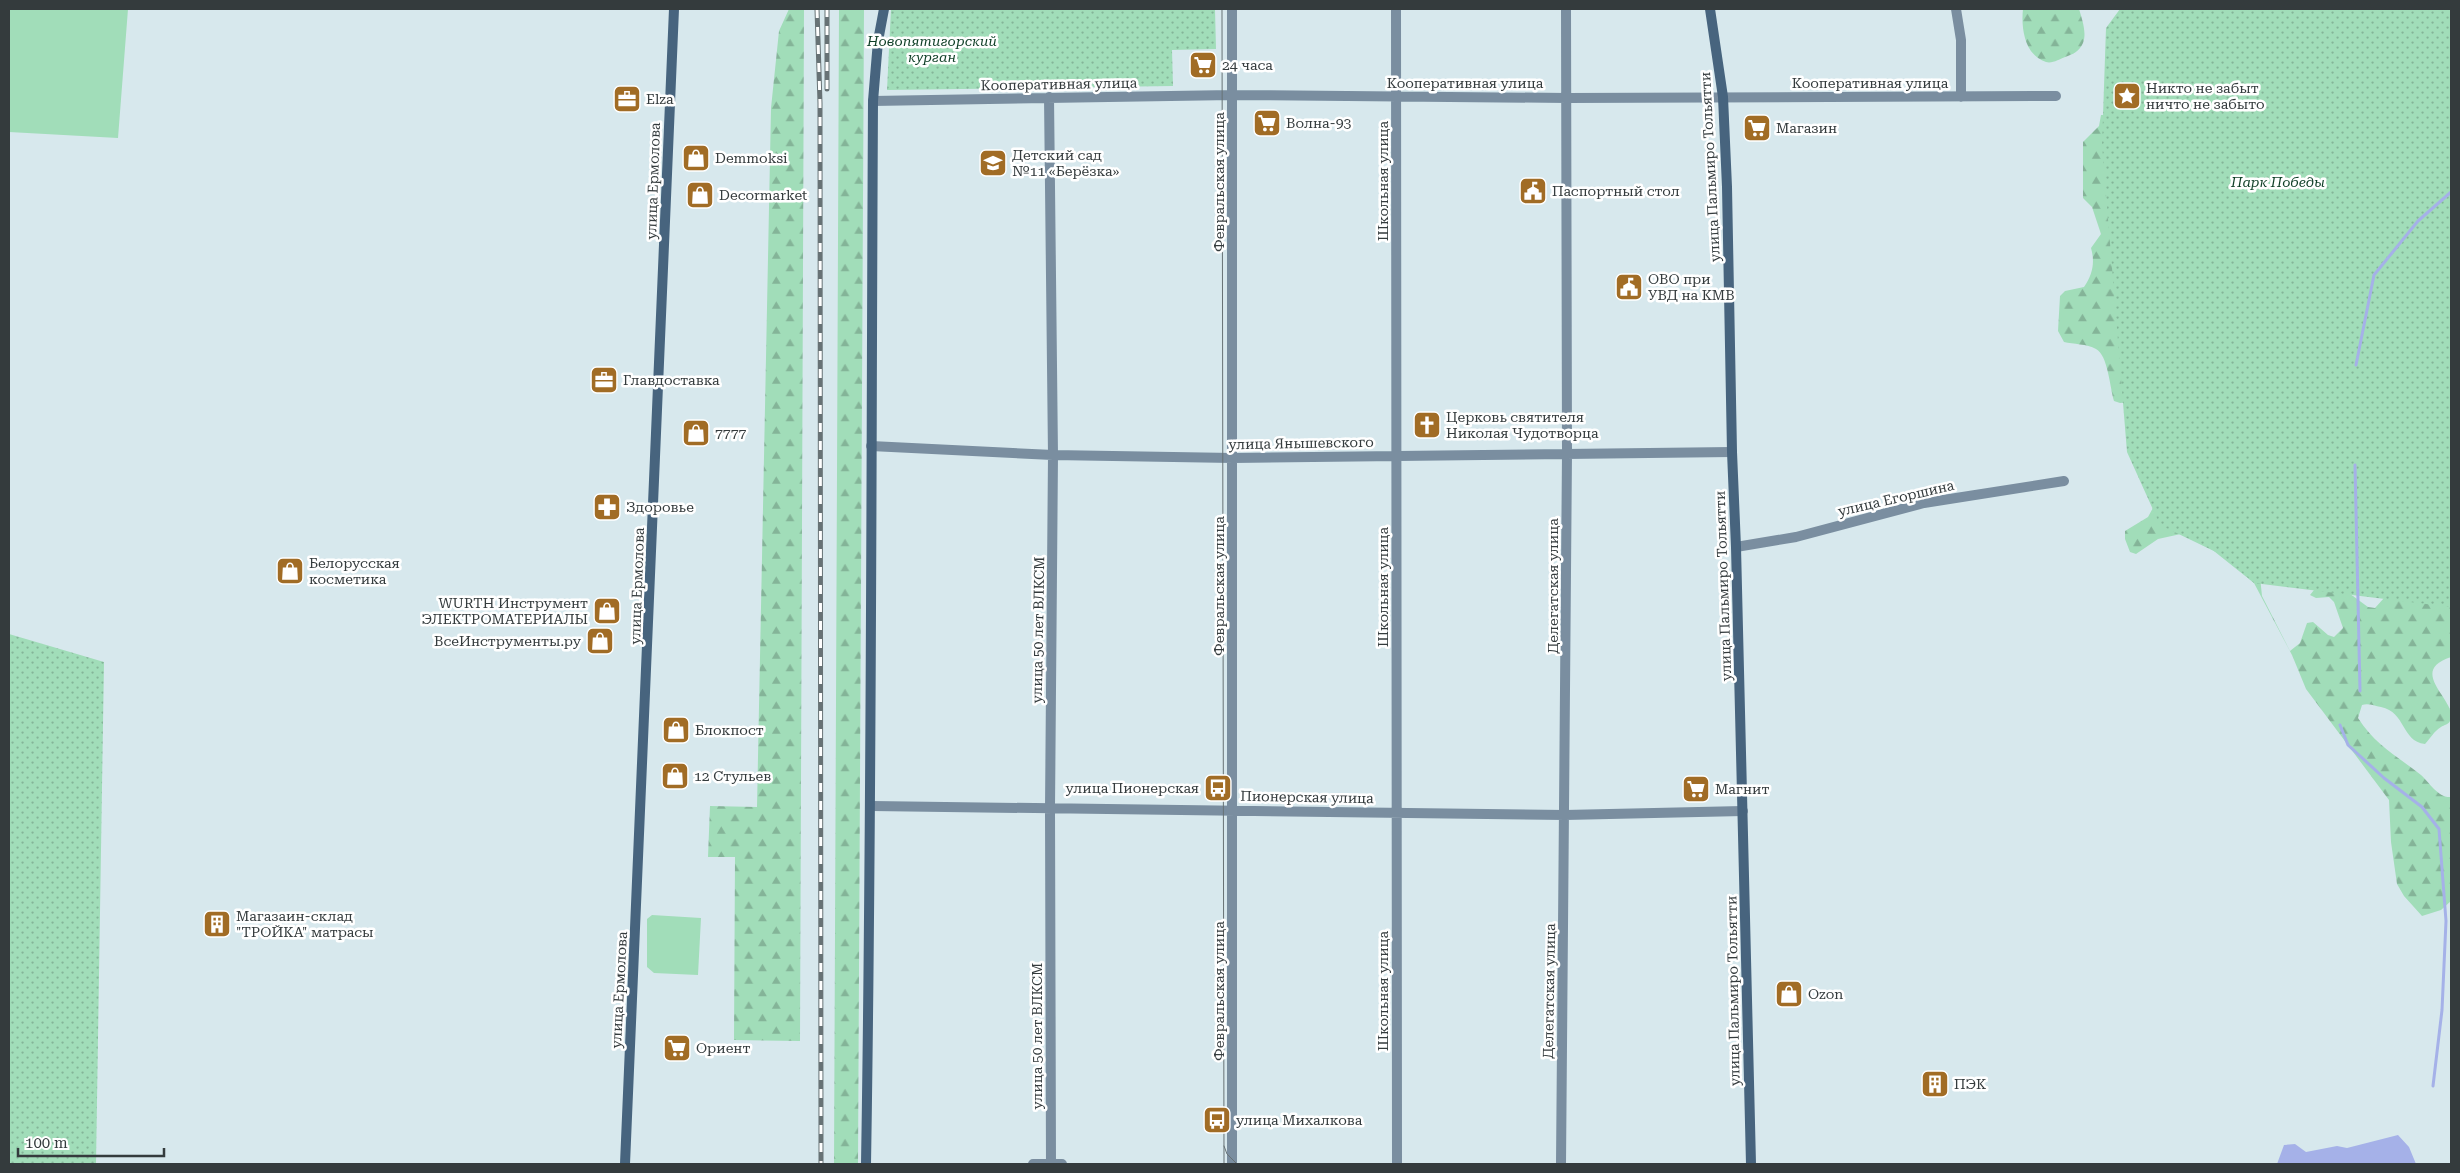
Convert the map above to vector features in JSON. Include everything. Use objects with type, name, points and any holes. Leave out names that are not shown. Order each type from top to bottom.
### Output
[{"type":"street","name":"улица Ермолова","points":[[626,1164],[674,9]]},
{"type":"street","points":[[866,1164],[872,806],[871,446],[874,101],[878,41],[884,9]]},
{"type":"street","name":"Февральская улица","points":[[1232,9],[1232,1164]]},
{"type":"street","name":"Школьная улица","points":[[1396,9],[1397,1164]]},
{"type":"street","name":"Делегатская улица","points":[[1561,1164],[1567,454],[1566,9]]},
{"type":"street","name":"улица Пальмиро Тольятти","points":[[1710,9],[1723,97],[1727,187],[1732,452],[1752,1164]]},
{"type":"street","points":[[1956,9],[1961,40],[1961,97]]},
{"type":"street","name":"Кооперативная улица","points":[[874,101],[1232,95],[1567,98],[2056,96]]},
{"type":"street","name":"улица 50 лет ВЛКСМ","points":[[1049,97],[1054,455],[1050,808],[1051,1164]]},
{"type":"street","name":"улица Янышевского","points":[[871,446],[1054,455],[1233,458],[1732,452]]},
{"type":"street","name":"улица Егоршина","points":[[1736,547],[1796,536],[1924,503],[2064,481]]},
{"type":"street","name":"Пионерская улица","points":[[872,806],[1565,815],[1743,811]]},
{"type":"street","points":[[1033,1164],[1062,1164]]},
{"type":"green space","points":[[9,9],[128,9],[118,138],[9,132]]},
{"type":"green space","points":[[789,9],[804,9],[800,1041],[734,1040],[735,857],[708,857],[710,806],[757,807],[771,108],[779,31]]},
{"type":"green space","points":[[839,9],[864,9],[858,1164],[834,1164]]},
{"type":"green space","name":"Новопятигорский курган","points":[[891,9],[1215,9],[1216,49],[1172,50],[1173,86],[887,90]]},
{"type":"green space","points":[[2023,9],[2079,9],[2083,22],[2084,39],[2078,51],[2053,62],[2046,62],[2039,58],[2033,53],[2025,40]]},
{"type":"green space","name":"Парк Победы","points":[[2120,9],[2451,9],[2451,607],[2254,583],[2220,554],[2160,525],[2127,452],[2102,145],[2106,28]]},
{"type":"green space","points":[[2270,114],[2259,567],[2262,596],[2290,651],[2300,643],[2307,623],[2313,622],[2328,635],[2334,637],[2343,628],[2334,602],[2329,597],[2316,598],[2310,595],[2314,590],[2346,591],[2368,607],[2375,608],[2384,598],[2451,127],[2451,657],[2438,663],[2433,671],[2433,679],[2451,713],[2450,721],[2436,731],[2425,744],[2417,742],[2412,738],[2400,720],[2389,710],[2367,704],[2362,705],[2358,718],[2379,743],[2421,775],[2438,793],[2451,797],[2451,901],[2441,910],[2422,916],[2404,896],[2397,884],[2391,842],[2389,800],[2306,689],[2292,655],[2254,583],[2190,532],[2158,539],[2136,554],[2130,552],[2125,539],[2125,531],[2148,517],[2154,506],[2134,402],[2120,403],[2114,401],[2106,365],[2100,352],[2088,346],[2064,342],[2058,331],[2060,296],[2065,291],[2084,287],[2092,268],[2091,248],[2101,234],[2092,207],[2083,198],[2083,142],[2099,126],[2101,115]]},
{"type":"green space","points":[[9,634],[104,662],[96,1164],[9,1164]]},
{"type":"green space","points":[[652,915],[701,918],[698,975],[654,973],[647,967],[647,919]]},
{"type":"water","points":[[2398,1135],[2409,1147],[2416,1164],[2277,1164],[2284,1145],[2295,1144],[2306,1152],[2337,1146],[2347,1148]]},
{"type":"waterway","points":[[2356,365],[2374,275],[2418,221],[2451,192]]},
{"type":"waterway","points":[[2355,465],[2360,691]]},
{"type":"waterway","points":[[2340,725],[2348,745],[2384,778],[2422,807],[2439,829],[2446,921],[2442,1010],[2433,1086]]},
{"type":"tram line","points":[[1222,9],[1224,1164]]},
{"type":"tram line","points":[[1224,1146],[1227,1154],[1237,1164]]},
{"type":"railway","points":[[817,9],[820,103],[821,1164]]},
{"type":"railway","points":[[827,9],[827,89]]},
{"type":"place","name":"24 часа","points":[[1203,65]]},
{"type":"place","name":"Никто не забыт ничто не забыто","points":[[2127,96]]},
{"type":"place","name":"Elza","points":[[627,99]]},
{"type":"place","name":"Волна-93","points":[[1267,123]]},
{"type":"place","name":"Магазин","points":[[1757,128]]},
{"type":"place","name":"Demmoksi","points":[[696,158]]},
{"type":"place","name":"Детский сад №11 «Берёзка»","points":[[993,163]]},
{"type":"place","name":"Паспортный стол","points":[[1533,191]]},
{"type":"place","name":"Decormarket","points":[[700,195]]},
{"type":"place","name":"ОВО при УВД на КМВ","points":[[1629,287]]},
{"type":"place","name":"Главдоставка","points":[[604,380]]},
{"type":"place","name":"Церковь святителя Николая Чудотворца","points":[[1427,425]]},
{"type":"place","name":"7777","points":[[696,433]]},
{"type":"place","name":"Здоровье","points":[[607,507]]},
{"type":"place","name":"Белорусская косметика","points":[[290,571]]},
{"type":"place","name":"WURTH Инструмент ЭЛЕКТРОМАТЕРИАЛЫ","points":[[607,611]]},
{"type":"place","name":"ВсеИнструменты.ру","points":[[600,641]]},
{"type":"place","name":"Блокпост","points":[[676,730]]},
{"type":"place","name":"12 Стульев","points":[[675,776]]},
{"type":"place","name":"улица Пионерская","points":[[1218,788]]},
{"type":"place","name":"Магнит","points":[[1696,789]]},
{"type":"place","name":"Магазаин-склад \"ТРОЙКА\" матрасы","points":[[217,924]]},
{"type":"place","name":"Ozon","points":[[1789,994]]},
{"type":"place","name":"Ориент","points":[[677,1048]]},
{"type":"place","name":"ПЭК","points":[[1935,1084]]},
{"type":"place","name":"улица Михалкова","points":[[1217,1120]]}]
